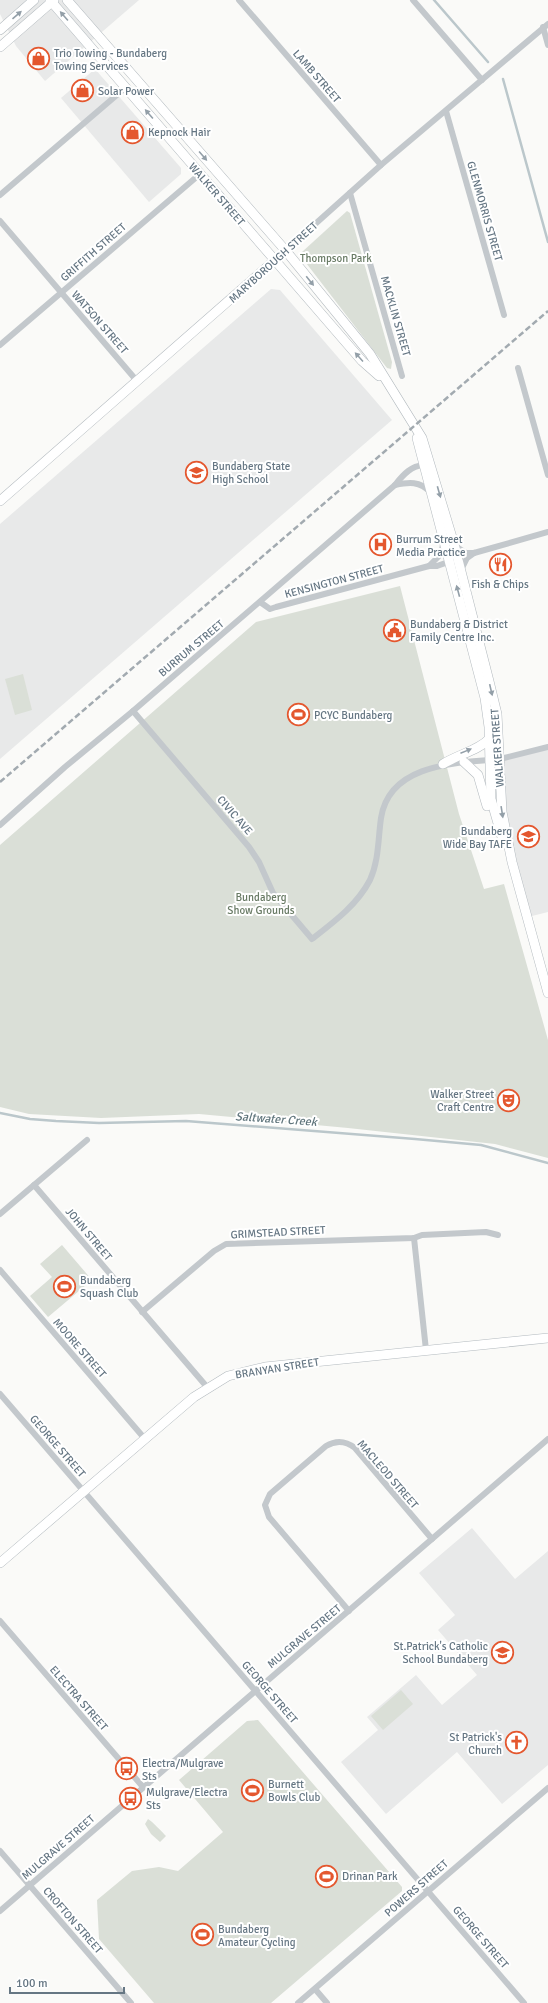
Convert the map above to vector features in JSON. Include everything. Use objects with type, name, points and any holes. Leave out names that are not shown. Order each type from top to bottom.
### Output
[{"type":"main road","points":[[0,30],[34,0]]},
{"type":"main road","name":"WALKER STREET","points":[[67,0],[286,251],[370,354],[401,402],[415,430],[485,698],[490,739],[491,799],[505,847],[512,862]]},
{"type":"main road","points":[[0,47],[52,1]]},
{"type":"main road","name":"WALKER STREET","points":[[52,1],[362,361],[388,384]]},
{"type":"main road","name":"MARYBOROUGH STREET","points":[[0,501],[275,260]]},
{"type":"main road","name":"WALKER STREET","points":[[415,430],[422,438],[433,469],[461,571],[497,714],[502,812],[512,862],[548,993]]},
{"type":"main road","points":[[443,764],[456,756],[482,745],[490,739]]},
{"type":"main road","points":[[490,760],[500,759]]},
{"type":"main road","points":[[464,762],[478,775],[493,828],[505,847]]},
{"type":"main road","name":"BRANYAN STREET","points":[[0,1564],[145,1439],[207,1388],[228,1376],[265,1367],[548,1338]]},
{"type":"street","name":"LAMB STREET","points":[[239,0],[380,165]]},
{"type":"street","points":[[413,0],[482,80]]},
{"type":"street","name":"MARYBOROUGH STREET","points":[[275,260],[380,165],[546,26]]},
{"type":"street","points":[[546,26],[548,45]]},
{"type":"street","points":[[0,195],[126,88]]},
{"type":"street","name":"GLENMORRIS STREET","points":[[446,111],[504,315]]},
{"type":"street","name":"GRIFFITH STREET","points":[[0,345],[200,174]]},
{"type":"street","name":"MACKLIN STREET","points":[[350,193],[402,376]]},
{"type":"street","name":"WATSON STREET","points":[[0,221],[137,381]]},
{"type":"street","points":[[518,368],[548,475]]},
{"type":"street","points":[[423,465],[433,469]]},
{"type":"street","name":"BURRUM STREET","points":[[0,825],[65,767],[133,711],[395,485],[406,472],[423,465]]},
{"type":"street","points":[[395,485],[406,482],[416,483],[426,488],[430,492]]},
{"type":"street","points":[[461,571],[467,558],[474,553],[548,532]]},
{"type":"street","points":[[429,566],[441,554],[444,541]]},
{"type":"street","points":[[450,563],[455,549],[474,553]]},
{"type":"street","name":"KENSINGTON STREET","points":[[260,602],[270,609],[276,608],[429,566],[438,566],[450,563]]},
{"type":"street","name":"CIVIC AVE","points":[[133,711],[249,847],[273,893],[312,939],[348,909],[366,887],[376,862],[382,816],[393,792],[411,777],[443,764]]},
{"type":"street","points":[[500,759],[548,747]]},
{"type":"street","points":[[443,764],[490,760]]},
{"type":"street","points":[[0,1214],[87,1140]]},
{"type":"street","name":"JOHN STREET","points":[[34,1185],[207,1388]]},
{"type":"street","name":"GRIMSTEAD STREET","points":[[142,1312],[214,1251],[226,1244],[414,1238],[422,1235],[486,1232],[498,1235]]},
{"type":"street","points":[[414,1238],[426,1350]]},
{"type":"street","name":"MOORE STREET","points":[[0,1270],[145,1439]]},
{"type":"street","name":"GEORGE STREET","points":[[0,1394],[524,2003]]},
{"type":"street","name":"MULGRAVE STREET","points":[[0,1911],[548,1439]]},
{"type":"street","name":"MACLEOD STREET","points":[[349,1611],[270,1517],[265,1505],[270,1494],[326,1446],[336,1442],[344,1442],[355,1448],[432,1539]]},
{"type":"street","name":"ELECTRA STREET","points":[[0,1621],[143,1787]]},
{"type":"street","name":"POWERS STREET","points":[[298,2003],[548,1788]]},
{"type":"street","name":"CROFTON STREET","points":[[0,1850],[131,2003]]},
{"type":"street","points":[[315,1988],[328,2003]]},
{"type":"shaded area","points":[[0,0],[139,0],[45,81],[16,46],[0,14]]},
{"type":"shaded area","points":[[95,69],[181,168],[181,174],[149,202],[61,98]]},
{"type":"shaded area","name":"Bundaberg State High School","points":[[271,289],[280,290],[392,420],[0,759],[0,524]]},
{"type":"shaded area","name":"Bundaberg Wide Bay TAFE","points":[[548,748],[548,912],[528,917],[503,812],[501,760]]},
{"type":"shaded area","name":"St.Patrick's Catholic School Bundaberg","points":[[472,1528],[515,1579],[548,1551],[548,1765],[502,1804],[457,1752],[386,1814],[341,1762],[378,1730],[367,1717],[416,1675],[442,1705],[477,1675],[438,1630],[455,1615],[419,1573]]},
{"type":"green space","name":"Thompson Park","points":[[347,211],[350,213],[392,362],[391,369],[387,368],[303,259],[302,252]]},
{"type":"green space","name":"Bundaberg Show Grounds","points":[[400,586],[459,814],[484,889],[504,884],[548,1040],[548,1158],[495,1144],[199,1114],[101,1118],[29,1114],[0,1107],[0,845],[256,622]]},
{"type":"green space","points":[[23,674],[32,710],[15,715],[5,679]]},
{"type":"green space","points":[[62,1245],[92,1280],[48,1317],[30,1296],[52,1277],[40,1264]]},
{"type":"green space","points":[[401,1690],[413,1704],[383,1730],[371,1716]]},
{"type":"green space","points":[[258,1720],[402,1887],[402,1891],[271,2003],[154,2003],[99,1939],[97,1900],[132,1871],[159,1867],[178,1871],[223,1832],[179,1780],[247,1721]]},
{"type":"green space","points":[[148,1819],[166,1836],[160,1842],[151,1834],[145,1824]]},
{"type":"waterway","points":[[434,0],[488,62]]},
{"type":"waterway","points":[[503,79],[548,242]]},
{"type":"waterway","name":"Saltwater Creek","points":[[0,1113],[30,1119],[99,1123],[186,1121],[481,1145],[548,1163]]},
{"type":"railway","points":[[0,782],[548,311]]},
{"type":"place","name":"Trio Towing - Bundaberg Towing Services","points":[[38,59]]},
{"type":"place","name":"Solar Power","points":[[82,91]]},
{"type":"place","name":"Kepnock Hair","points":[[132,132]]},
{"type":"place","name":"Bundaberg State High School","points":[[196,472]]},
{"type":"place","name":"Burrum Street Media Practice","points":[[380,545]]},
{"type":"place","name":"Fish & Chips","points":[[500,564]]},
{"type":"place","name":"Bundaberg & District Family Centre Inc.","points":[[394,630]]},
{"type":"place","name":"PCYC Bundaberg","points":[[299,715]]},
{"type":"place","name":"Bundaberg Wide Bay TAFE","points":[[528,837]]},
{"type":"place","name":"Walker Street Craft Centre","points":[[509,1100]]},
{"type":"place","name":"Bundaberg Squash Club","points":[[65,1286]]},
{"type":"place","name":"St.Patrick's Catholic School Bundaberg","points":[[503,1652]]},
{"type":"place","name":"St Patrick's Church","points":[[517,1743]]},
{"type":"place","name":"Electra/Mulgrave Sts","points":[[127,1769]]},
{"type":"place","name":"Burnett Bowls Club","points":[[253,1790]]},
{"type":"place","name":"Mulgrave/Electra Sts","points":[[130,1798]]},
{"type":"place","name":"Drinan Park","points":[[327,1876]]},
{"type":"place","name":"Bundaberg Amateur Cycling","points":[[203,1935]]}]
